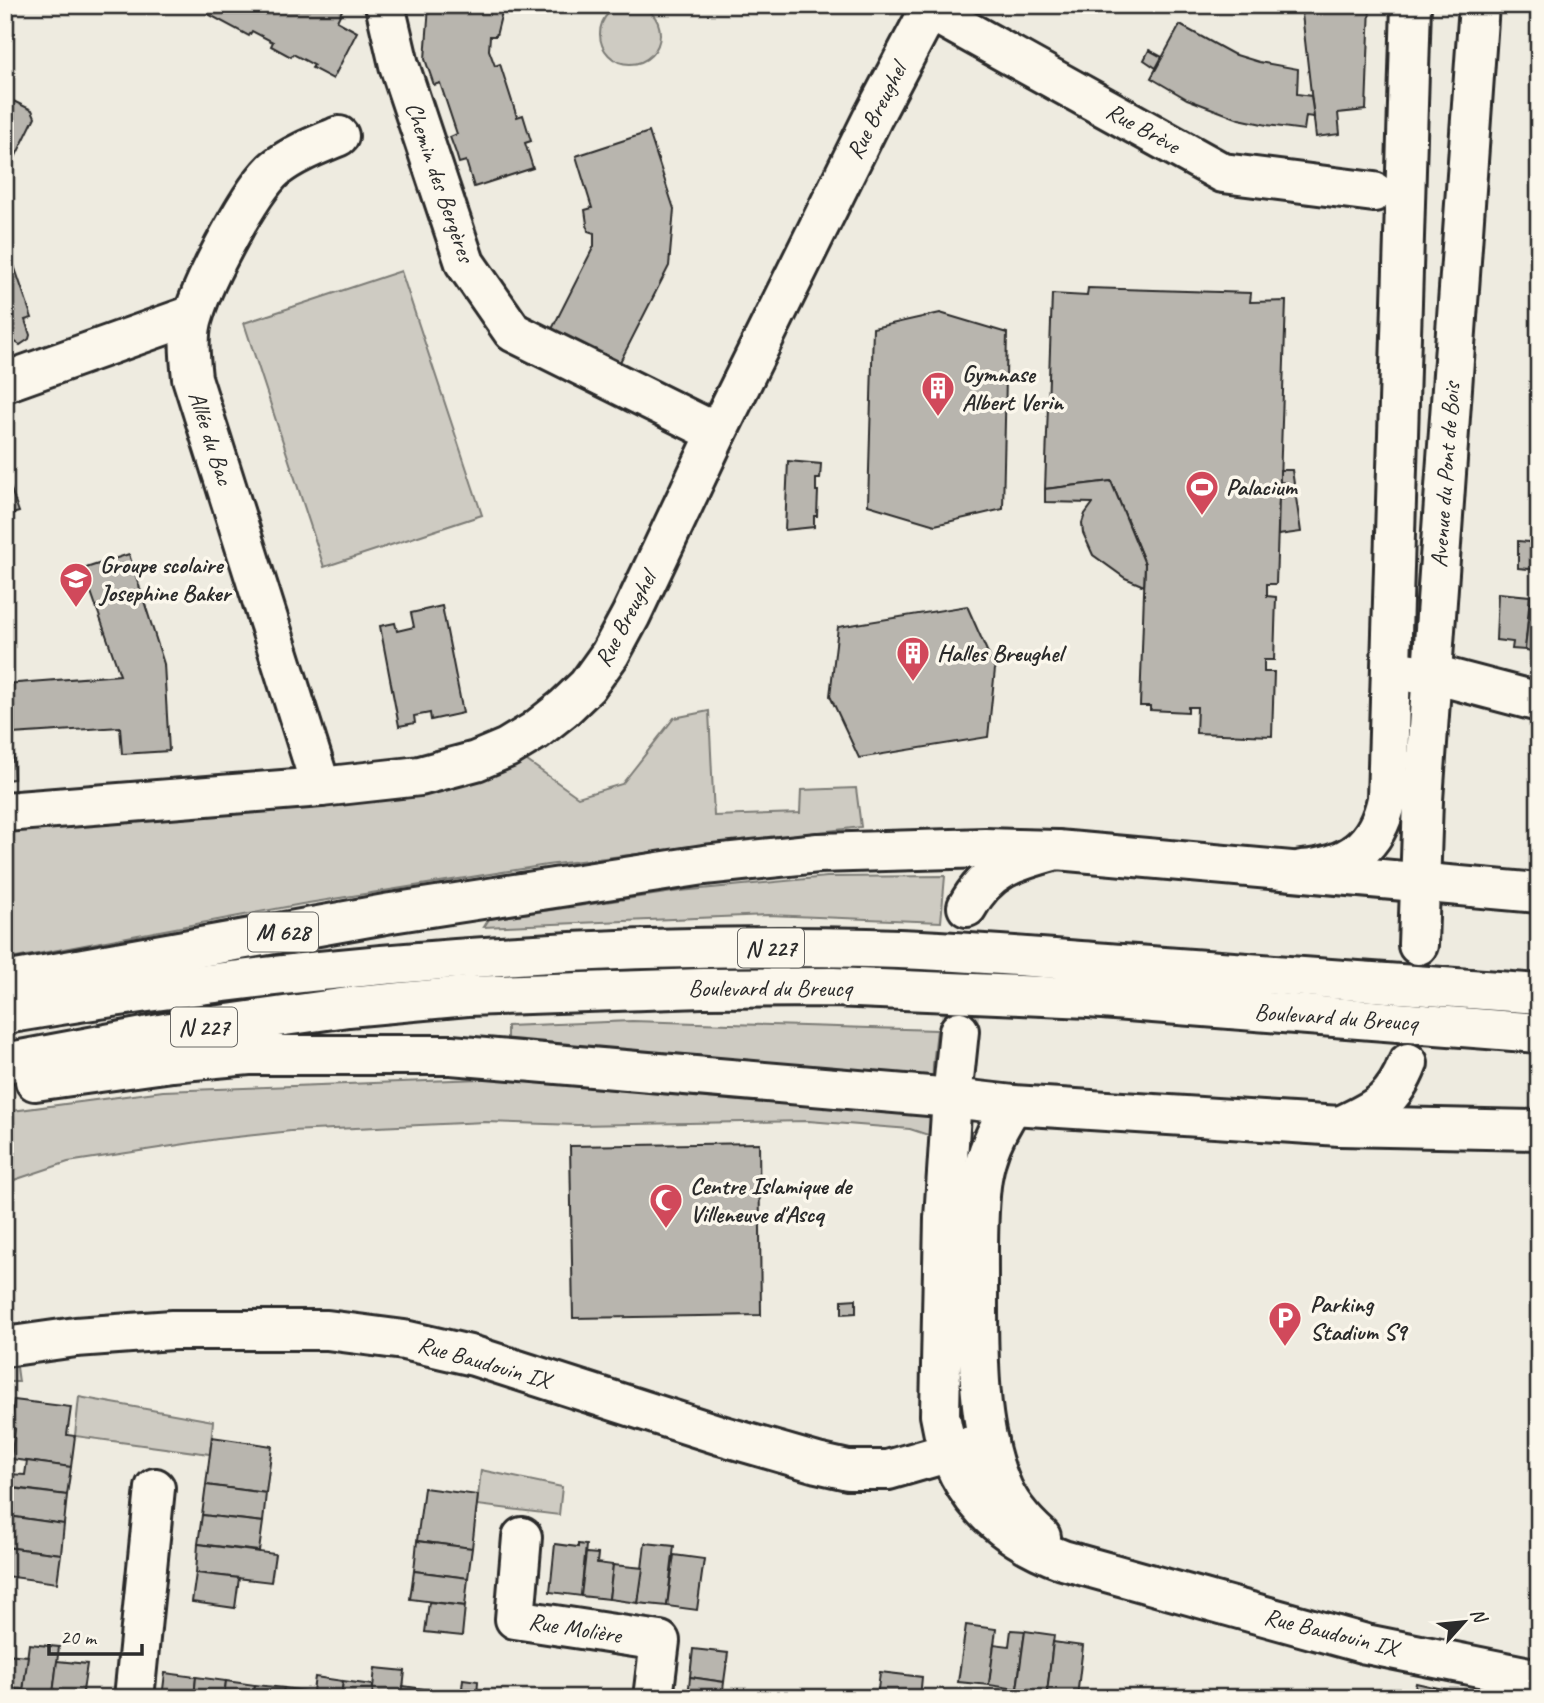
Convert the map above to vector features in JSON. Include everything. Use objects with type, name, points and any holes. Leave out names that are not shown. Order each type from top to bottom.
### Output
[{"type":"main road","name":"Chemin des Bergères","points":[[385,5],[400,65],[465,263],[513,332],[717,433]]},
{"type":"main road","name":"Avenue du Pont de Bois","points":[[1302,870],[1326,868],[1345,861],[1362,849],[1383,818],[1387,799],[1411,5]]},
{"type":"main road","name":"Avenue du Pont de Bois","points":[[1418,946],[1423,800],[1447,429],[1479,5]]},
{"type":"main road","name":"Rue Breughel","points":[[5,812],[321,787],[420,776],[476,761],[507,748],[535,731],[564,708],[587,686],[610,654],[872,119],[931,8]]},
{"type":"main road","name":"Rue Brève","points":[[931,8],[1223,173],[1374,192]]},
{"type":"main road","name":"Allée du Bac","points":[[321,787],[192,378],[190,349],[193,315],[211,274],[255,192],[276,168],[303,151],[339,136]]},
{"type":"main road","points":[[5,382],[193,315]]},
{"type":"main road","points":[[1391,671],[1432,675],[1539,702]]},
{"type":"main road","name":"M 628","points":[[5,982],[391,913],[704,864],[818,853],[985,848],[1056,850],[1539,893]]},
{"type":"main road","points":[[967,907],[977,889],[990,877],[1027,858],[1056,850]]},
{"type":"main road","name":"Boulevard du Breucq","points":[[5,1014],[175,988],[397,964],[516,956],[793,947],[954,952],[1539,994]]},
{"type":"main road","name":"Boulevard du Breucq","points":[[5,1063],[171,1032],[348,1007],[479,996],[703,988],[833,987],[1089,998],[1539,1033]]},
{"type":"main road","points":[[952,1098],[959,1031]]},
{"type":"main road","points":[[5,1085],[172,1062],[249,1055],[451,1055],[1013,1105],[1340,1126],[1432,1130],[1539,1130]]},
{"type":"main road","points":[[1340,1126],[1383,1102],[1400,1084],[1408,1063]]},
{"type":"main road","name":"Rue Baudouin IX","points":[[952,1098],[944,1217],[940,1394],[943,1433],[954,1466],[985,1513],[1012,1536],[1063,1560],[1366,1644],[1539,1679]]},
{"type":"main road","name":"Rue Baudouin IX","points":[[1013,1105],[996,1135],[982,1179],[978,1243],[978,1323],[988,1441],[999,1481],[1012,1505],[1032,1529],[1066,1554],[1125,1576]]},
{"type":"main road","name":"Rue Baudouin IX","points":[[5,1347],[76,1337],[172,1331],[288,1329],[354,1333],[441,1347],[474,1356],[720,1435],[827,1465],[859,1470],[888,1470],[988,1441]]},
{"type":"main road","points":[[134,1698],[155,1488]]},
{"type":"main road","name":"Rue Molière","points":[[522,1536],[515,1619],[660,1641],[653,1698]]},
{"type":"shaded area","points":[[630,4],[651,13],[660,34],[651,55],[630,64],[609,55],[600,34],[609,13]]},
{"type":"shaded area","points":[[401,271],[482,515],[324,567],[244,323]]},
{"type":"shaded area","points":[[709,711],[714,816],[800,813],[801,790],[856,788],[861,827],[547,865],[302,904],[5,960],[5,831],[520,756],[578,797],[622,784],[674,718]]},
{"type":"shaded area","points":[[945,876],[941,922],[768,915],[484,927],[489,919],[680,891],[827,877]]},
{"type":"shaded area","points":[[632,1021],[937,1030],[931,1136],[910,1129],[808,1121],[577,1125],[485,1122],[291,1131],[218,1139],[68,1162],[5,1183],[5,1112],[163,1091],[507,1078],[507,1026]]},
{"type":"shaded area","points":[[8,1300],[19,1382],[5,1382],[5,1301]]},
{"type":"shaded area","points":[[79,1397],[213,1421],[210,1454],[75,1436]]},
{"type":"shaded area","points":[[481,1470],[562,1487],[559,1515],[477,1505]]},
{"type":"building","points":[[201,5],[342,5],[344,6],[337,21],[357,32],[333,79],[312,68],[314,65],[271,46],[273,42],[252,31],[249,36],[208,14],[209,9]]},
{"type":"building","points":[[514,5],[509,15],[502,12],[496,36],[490,36],[489,50],[495,66],[500,64],[517,117],[523,115],[531,141],[525,143],[533,168],[474,187],[466,161],[459,163],[450,137],[457,134],[440,83],[434,85],[425,59],[429,6]]},
{"type":"building","points":[[1301,5],[1370,5],[1366,110],[1338,113],[1340,134],[1316,137]]},
{"type":"building","points":[[1180,25],[1233,54],[1298,69],[1297,94],[1311,96],[1314,117],[1306,116],[1304,130],[1239,119],[1187,99],[1151,78]]},
{"type":"building","points":[[1149,50],[1162,57],[1156,68],[1144,60]]},
{"type":"building","points":[[5,97],[32,110],[35,117],[8,172],[5,172]]},
{"type":"building","points":[[649,132],[674,209],[669,266],[619,364],[552,329],[594,246],[594,233],[588,231],[585,210],[592,208],[576,156]]},
{"type":"building","points":[[5,239],[32,318],[25,320],[29,339],[20,345],[11,339],[7,326],[5,327]]},
{"type":"building","name":"Palacium","points":[[1088,288],[1251,293],[1250,302],[1286,301],[1280,482],[1288,483],[1283,499],[1279,498],[1276,584],[1267,584],[1267,596],[1276,597],[1274,660],[1264,660],[1264,672],[1274,672],[1272,736],[1196,733],[1197,707],[1188,707],[1188,712],[1150,710],[1150,706],[1140,706],[1145,564],[1111,481],[1045,489],[1052,294],[1087,296]]},
{"type":"building","name":"Gymnase Albert Verin","points":[[940,313],[1007,333],[1003,509],[935,525],[868,505],[873,328]]},
{"type":"building","points":[[5,342],[12,360],[5,362]]},
{"type":"building","points":[[788,461],[821,464],[820,479],[816,479],[817,516],[814,516],[814,527],[785,530]]},
{"type":"building","points":[[1280,470],[1292,470],[1301,532],[1278,535],[1279,498],[1283,499],[1288,483],[1280,482]]},
{"type":"building","points":[[5,472],[19,512],[5,516]]},
{"type":"building","points":[[1111,481],[1145,564],[1144,586],[1125,578],[1093,555],[1083,533],[1082,523],[1093,503],[1045,502],[1045,489]]},
{"type":"building","points":[[1518,541],[1539,543],[1539,570],[1518,568]]},
{"type":"building","points":[[129,554],[164,664],[169,751],[122,754],[120,727],[12,734],[14,779],[5,780],[5,684],[120,675],[83,569]]},
{"type":"building","points":[[1498,593],[1530,596],[1525,650],[1512,649],[1513,642],[1496,640]]},
{"type":"building","points":[[1530,603],[1539,604],[1539,652],[1525,650]]},
{"type":"building","points":[[442,606],[463,713],[431,720],[430,713],[414,716],[415,723],[399,726],[380,626],[395,623],[397,631],[414,627],[411,613]]},
{"type":"building","name":"Halles Breughel","points":[[967,606],[995,669],[988,737],[859,758],[830,696],[838,627]]},
{"type":"building","name":"Centre Islamique de Villeneuve d'Ascq","points":[[759,1143],[761,1315],[573,1318],[570,1146]]},
{"type":"building","points":[[856,1299],[856,1313],[842,1314],[842,1300]]},
{"type":"building","points":[[14,1400],[71,1407],[67,1435],[75,1436],[71,1467],[11,1459],[15,1429],[11,1428]]},
{"type":"building","points":[[212,1437],[272,1446],[266,1493],[206,1485]]},
{"type":"building","points":[[27,1461],[71,1467],[67,1495],[7,1487],[9,1474],[25,1475]]},
{"type":"building","points":[[206,1485],[266,1493],[263,1522],[202,1515]]},
{"type":"building","points":[[11,1488],[67,1495],[64,1524],[8,1516]]},
{"type":"building","points":[[424,1488],[478,1495],[472,1548],[417,1541]]},
{"type":"building","points":[[202,1515],[263,1522],[259,1551],[198,1544]]},
{"type":"building","points":[[8,1516],[64,1524],[61,1554],[5,1547]]},
{"type":"building","points":[[417,1541],[472,1548],[468,1578],[414,1571]]},
{"type":"building","points":[[645,1543],[674,1546],[667,1606],[638,1603]]},
{"type":"building","points":[[198,1544],[275,1554],[271,1582],[196,1573]]},
{"type":"building","points":[[555,1544],[578,1547],[578,1544],[586,1545],[581,1596],[550,1592]]},
{"type":"building","points":[[5,1547],[61,1554],[57,1583],[5,1576]]},
{"type":"building","points":[[586,1553],[598,1554],[597,1563],[613,1565],[609,1599],[581,1596]]},
{"type":"building","points":[[674,1555],[704,1559],[697,1610],[667,1606]]},
{"type":"building","points":[[613,1565],[643,1568],[638,1603],[609,1599]]},
{"type":"building","points":[[414,1571],[468,1578],[465,1606],[410,1599]]},
{"type":"building","points":[[196,1573],[239,1578],[235,1608],[192,1602]]},
{"type":"building","points":[[429,1602],[465,1606],[462,1636],[425,1632]]},
{"type":"building","points":[[966,1625],[996,1629],[989,1685],[958,1682]]},
{"type":"building","points":[[1011,1630],[1025,1631],[1017,1689],[989,1685],[994,1644],[1009,1646]]},
{"type":"building","points":[[1025,1631],[1054,1635],[1047,1693],[1017,1689]]},
{"type":"building","points":[[1053,1642],[1083,1646],[1077,1697],[1047,1693]]},
{"type":"building","points":[[29,1644],[59,1647],[53,1694],[23,1690]]},
{"type":"building","points":[[693,1649],[728,1653],[724,1682],[690,1677]]},
{"type":"building","points":[[5,1654],[28,1656],[23,1690],[5,1688]]},
{"type":"building","points":[[57,1661],[87,1664],[82,1698],[53,1694]]},
{"type":"building","points":[[375,1668],[405,1671],[402,1698],[372,1698]]},
{"type":"building","points":[[880,1672],[922,1677],[920,1698],[877,1698]]},
{"type":"building","points":[[165,1673],[196,1677],[194,1698],[162,1698]]},
{"type":"building","points":[[196,1677],[226,1681],[224,1698],[194,1698]]},
{"type":"building","points":[[315,1677],[343,1681],[341,1698],[312,1698]]},
{"type":"building","points":[[690,1677],[724,1682],[722,1698],[688,1698]]},
{"type":"building","points":[[463,1679],[478,1681],[477,1696],[489,1698],[461,1698]]},
{"type":"building","points":[[226,1681],[255,1685],[253,1698],[224,1698]]},
{"type":"building","points":[[343,1681],[373,1685],[372,1698],[341,1698]]},
{"type":"building","points":[[1416,1683],[1482,1698],[1413,1698]]},
{"type":"building","points":[[255,1685],[284,1688],[282,1698],[253,1698]]},
{"type":"building","points":[[403,1686],[432,1690],[431,1698],[402,1698]]},
{"type":"building","points":[[284,1688],[313,1692],[312,1698],[282,1698]]},
{"type":"building","points":[[432,1690],[461,1694],[461,1698],[431,1698]]},
{"type":"tunnel","points":[[959,1031],[967,907]]},
{"type":"place","name":"Gymnase Albert Verin","points":[[938,418]]},
{"type":"place","name":"Palacium","points":[[1202,517]]},
{"type":"place","name":"Groupe scolaire Josephine Baker","points":[[76,609]]},
{"type":"place","name":"Halles Breughel","points":[[913,683]]},
{"type":"place","name":"Centre Islamique de Villeneuve d'Ascq","points":[[666,1230]]},
{"type":"place","name":"Parking Stadium S9","points":[[1285,1348]]}]
